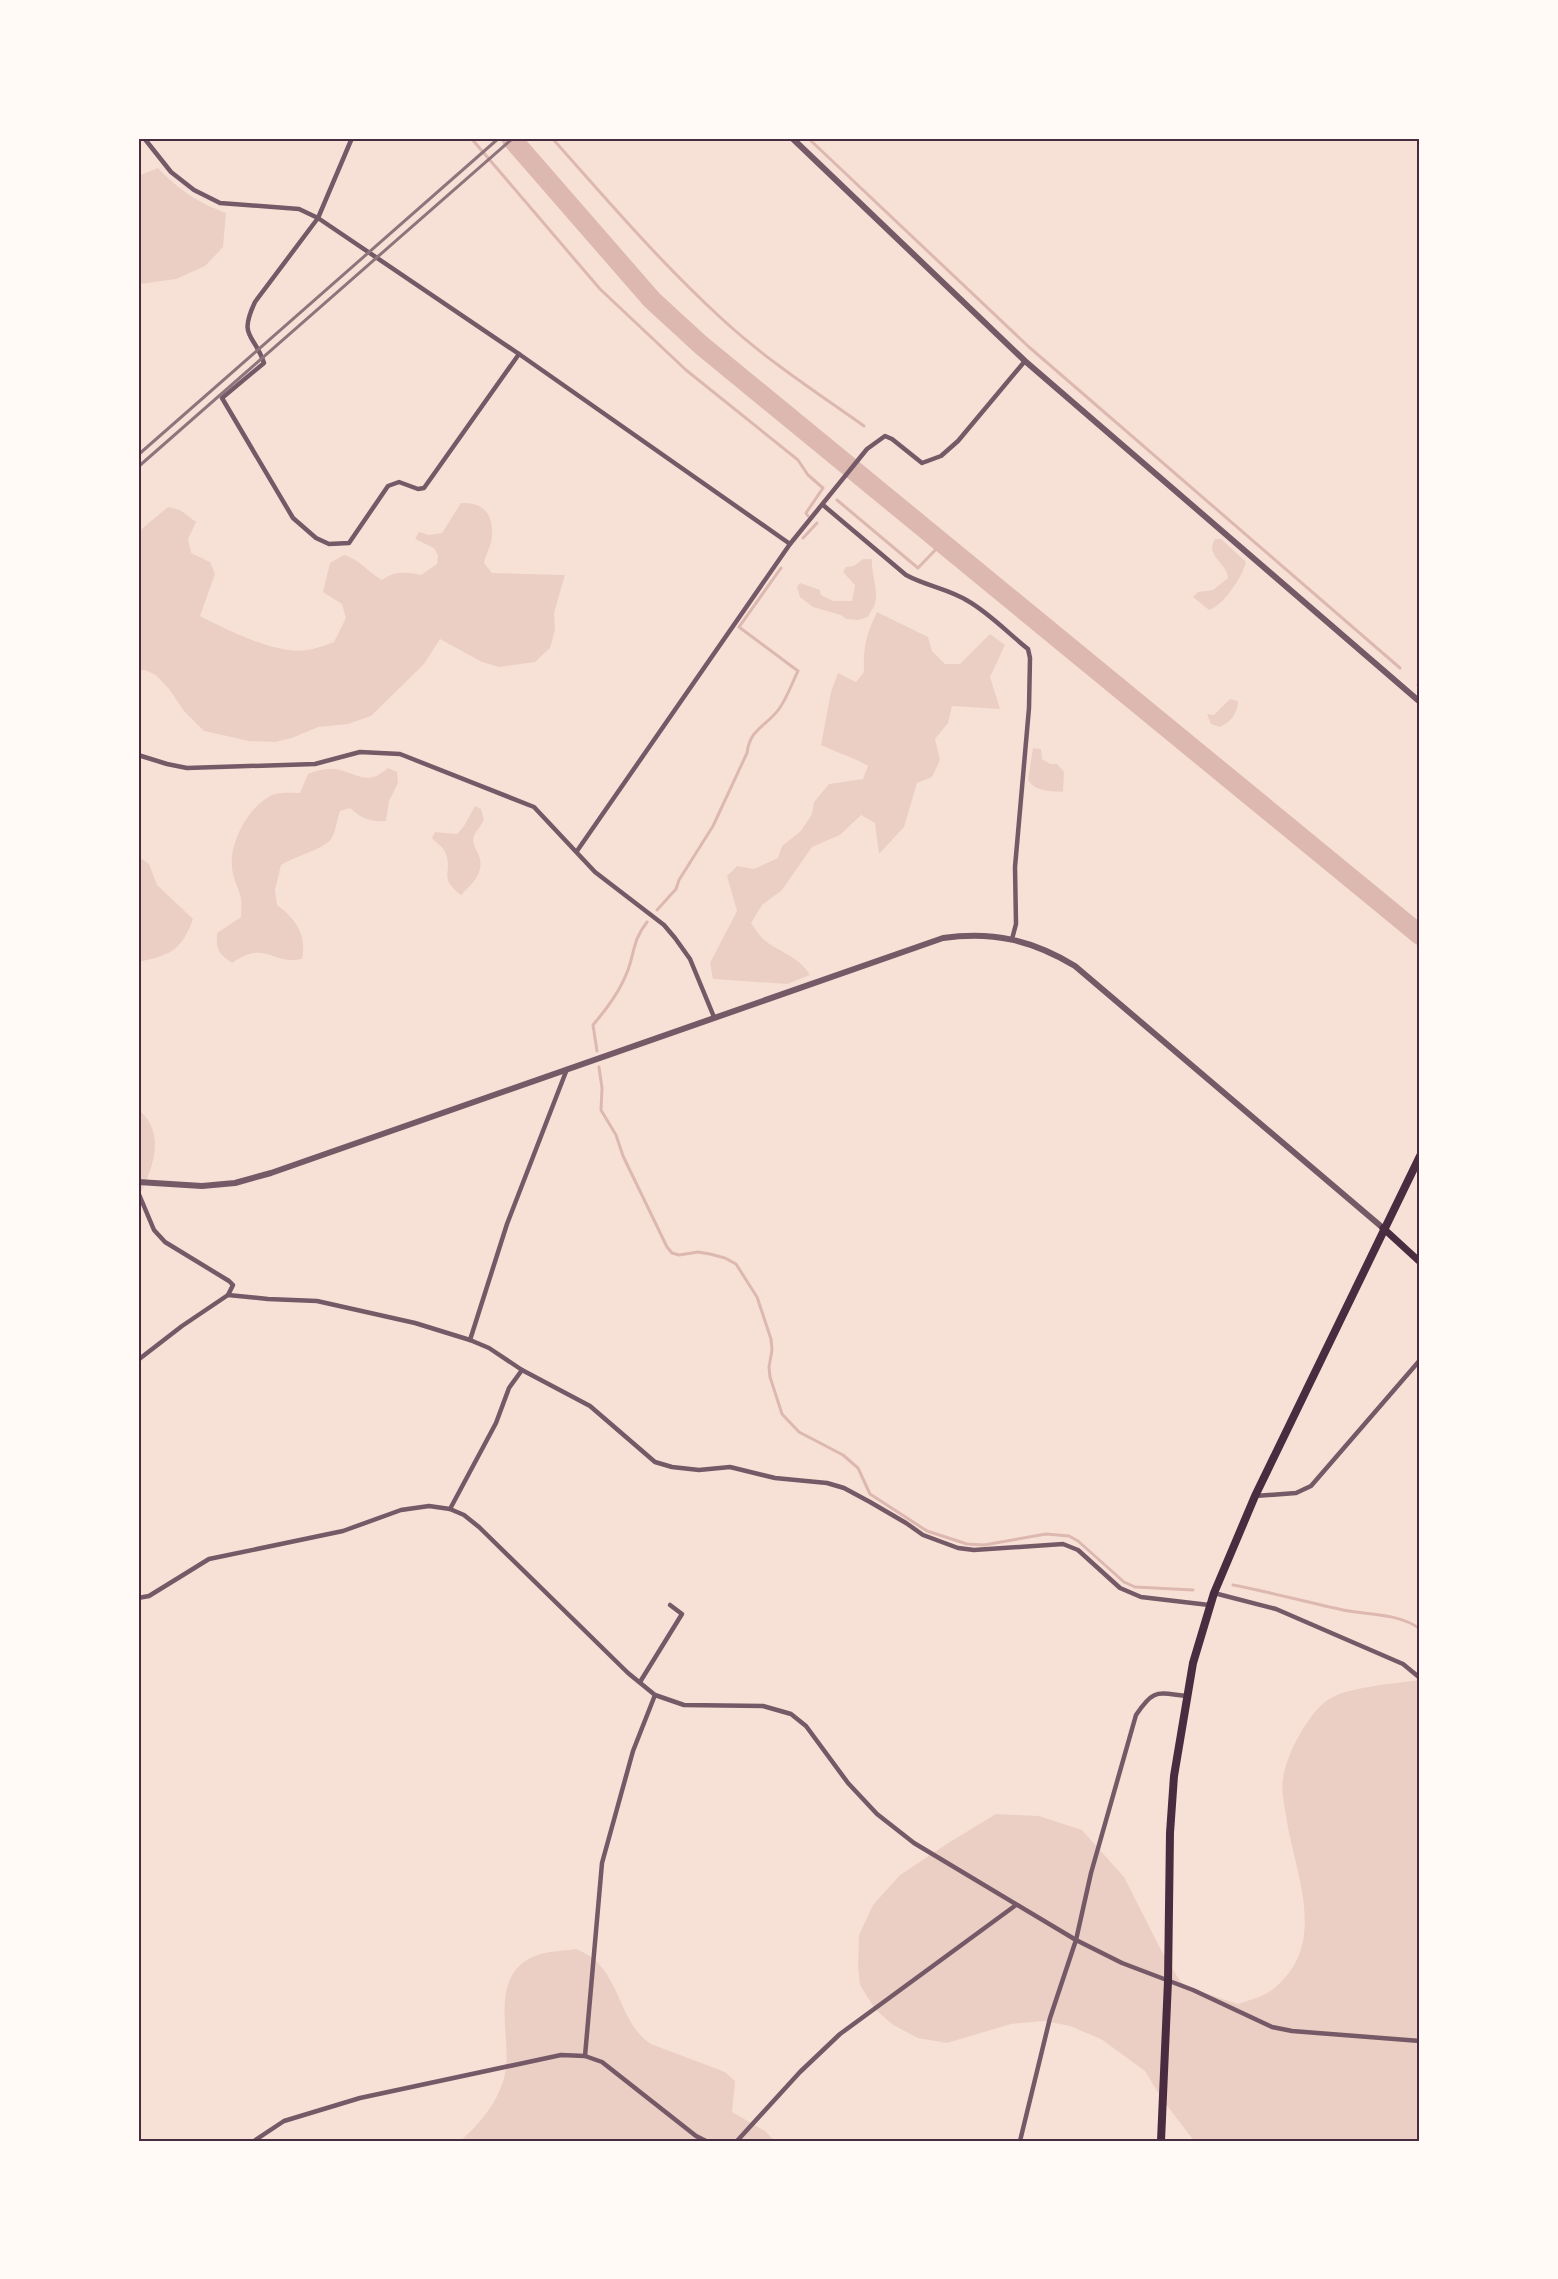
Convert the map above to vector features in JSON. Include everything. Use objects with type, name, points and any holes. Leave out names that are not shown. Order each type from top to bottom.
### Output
[{"type":"highway","points":[[1161,2141],[1168,1981],[1170,1833],[1174,1776],[1192,1663],[1209,1605],[1255,1496],[1420,1155]]},
{"type":"main road","points":[[1383,1228],[1420,1262]]},
{"type":"street","points":[[144,138],[171,172],[194,190],[220,203],[299,209],[318,218],[519,354],[790,544]]},
{"type":"street","points":[[352,138],[318,218],[255,302],[249,314],[248,334],[264,363],[222,398],[293,518],[316,538],[329,544],[349,543],[388,486],[399,482],[417,489],[424,488],[519,354]]},
{"type":"street","points":[[792,138],[1025,361],[1420,702]]},
{"type":"street","points":[[577,851],[790,544],[867,449],[885,436],[922,463],[941,456],[958,441],[1025,361]]},
{"type":"street","points":[[823,505],[906,575],[969,601],[1028,649],[1030,658],[1029,708],[1015,867],[1016,924],[1012,939]]},
{"type":"street","points":[[138,755],[167,765],[187,768],[315,764],[360,752],[400,754],[534,807],[596,872],[664,926],[675,938],[690,959],[714,1017]]},
{"type":"street","points":[[138,1182],[202,1186],[235,1183],[405,1127],[943,938],[969,934],[1012,939],[1041,949],[1075,966],[1383,1228]]},
{"type":"street","points":[[470,1340],[507,1224],[567,1069]]},
{"type":"street","points":[[138,1192],[154,1230],[165,1242],[233,1285],[228,1294],[138,1360]]},
{"type":"street","points":[[228,1294],[268,1299],[317,1301],[414,1323],[470,1340],[489,1348],[522,1370],[590,1406],[649,1458],[663,1465],[699,1470],[730,1467],[775,1478],[827,1483],[844,1488],[870,1502],[906,1522],[923,1535],[958,1548],[974,1550],[1064,1544],[1078,1550],[1120,1588],[1130,1594],[1209,1605]]},
{"type":"street","points":[[1255,1496],[1296,1493],[1311,1486],[1420,1360]]},
{"type":"street","points":[[450,1509],[496,1422],[508,1388],[522,1370]]},
{"type":"street","points":[[138,1598],[149,1596],[209,1559],[343,1531],[401,1510],[429,1506],[450,1509],[464,1515],[479,1527],[655,1695],[684,1705],[763,1706],[791,1713],[806,1726],[848,1783],[877,1814],[914,1843],[1076,1940],[1122,1963],[1203,1995],[1272,2026],[1292,2031],[1420,2041]]},
{"type":"street","points":[[1214,1593],[1276,1609],[1403,1664],[1420,1678]]},
{"type":"street","points":[[640,1682],[682,1614],[670,1605]]},
{"type":"street","points":[[1020,2141],[1050,2018],[1076,1940],[1091,1873],[1136,1714],[1147,1698],[1157,1694],[1187,1696]]},
{"type":"street","points":[[585,2056],[602,1863],[633,1751],[655,1695]]},
{"type":"street","points":[[737,2141],[800,2072],[840,2034],[1016,1905]]},
{"type":"street","points":[[254,2141],[284,2121],[360,2098],[561,2055],[585,2056],[602,2062],[696,2136],[706,2141]]},
{"type":"shaded area","points":[[158,168],[189,195],[226,213],[223,247],[205,266],[176,279],[140,284],[138,283],[138,176]]},
{"type":"shaded area","points":[[461,503],[481,507],[491,521],[492,538],[484,563],[492,573],[565,575],[554,613],[555,630],[550,648],[535,662],[499,667],[482,662],[440,639],[424,664],[371,716],[348,724],[318,727],[292,738],[275,742],[249,741],[204,731],[184,711],[156,675],[145,670],[138,671],[138,532],[168,507],[180,510],[196,522],[188,539],[191,553],[210,562],[215,574],[200,616],[252,640],[295,651],[334,642],[346,618],[342,604],[323,592],[330,563],[344,555],[354,559],[382,580],[400,573],[421,575],[437,564],[438,555],[434,548],[415,539],[419,532],[429,535],[442,533]]},
{"type":"shaded area","points":[[1215,539],[1221,539],[1246,562],[1232,590],[1220,603],[1209,610],[1193,597],[1198,592],[1213,590],[1228,578],[1212,550]]},
{"type":"shaded area","points":[[863,559],[872,559],[876,594],[874,606],[868,617],[858,620],[846,619],[841,615],[813,607],[800,597],[797,587],[800,583],[820,590],[821,595],[833,601],[852,601],[855,585],[843,572],[846,567],[854,566]]},
{"type":"shaded area","points":[[877,612],[928,637],[932,651],[945,664],[960,664],[990,634],[1005,645],[990,677],[1000,709],[952,706],[948,723],[935,739],[940,760],[932,777],[917,783],[904,827],[879,854],[875,823],[861,815],[840,835],[812,847],[782,890],[762,905],[751,923],[763,939],[800,963],[810,975],[787,984],[713,979],[710,963],[737,911],[727,876],[737,866],[754,869],[778,858],[782,846],[801,831],[812,814],[814,802],[829,784],[863,779],[868,766],[821,745],[831,692],[838,673],[856,682],[864,672],[866,641]]},
{"type":"shaded area","points":[[1230,699],[1238,701],[1233,717],[1220,727],[1211,724],[1207,714],[1214,715]]},
{"type":"shaded area","points":[[1033,748],[1041,749],[1042,759],[1050,764],[1057,764],[1064,772],[1063,792],[1039,789],[1028,780]]},
{"type":"shaded area","points":[[388,768],[397,772],[398,783],[389,801],[386,821],[367,819],[350,808],[340,811],[334,833],[328,842],[281,865],[275,890],[277,905],[290,916],[298,928],[303,942],[302,959],[283,959],[269,954],[253,953],[232,963],[219,951],[217,933],[241,917],[241,899],[232,868],[232,858],[237,836],[248,816],[272,795],[300,793],[308,774],[316,771],[336,769],[370,778]]},
{"type":"shaded area","points":[[475,806],[481,809],[484,820],[473,839],[480,859],[480,870],[461,895],[448,879],[448,865],[444,850],[432,838],[435,832],[457,834]]},
{"type":"shaded area","points":[[138,856],[149,864],[157,885],[193,919],[184,938],[173,950],[159,957],[138,962]]},
{"type":"shaded area","points":[[138,1109],[153,1130],[155,1141],[152,1164],[138,1199]]},
{"type":"shaded area","points":[[1420,1680],[1420,2141],[1194,2141],[1162,2099],[1145,2071],[1101,2039],[1070,2026],[1044,2021],[1011,2024],[947,2043],[918,2038],[893,2025],[875,2009],[860,1985],[859,1935],[873,1905],[900,1875],[996,1814],[1039,1816],[1082,1830],[1124,1877],[1161,1950],[1180,1981],[1189,1988],[1238,2004],[1272,1990],[1290,1972],[1300,1952],[1304,1930],[1301,1884],[1290,1838],[1282,1783],[1295,1743],[1315,1711],[1335,1696],[1364,1688]]},
{"type":"shaded area","points":[[576,1949],[592,1957],[604,1971],[627,2016],[641,2036],[651,2044],[725,2072],[735,2081],[732,2112],[765,2131],[775,2141],[460,2141],[489,2109],[504,2079],[507,2054],[505,2005],[512,1976],[521,1965],[535,1956]]},
{"type":"waterway","points":[[471,138],[600,289],[686,370],[798,460],[808,475],[823,488],[806,513],[808,516]]},
{"type":"waterway","points":[[511,138],[652,300],[701,345],[1420,935]]},
{"type":"waterway","points":[[552,138],[655,253],[698,297],[773,361],[864,426]]},
{"type":"waterway","points":[[808,138],[1029,347],[1400,668]]},
{"type":"waterway","points":[[837,500],[918,568],[942,543]]},
{"type":"waterway","points":[[803,538],[817,523]]},
{"type":"waterway","points":[[657,910],[676,889],[679,880],[713,826],[752,738],[779,709],[798,671],[739,627],[781,568]]},
{"type":"waterway","points":[[597,1051],[593,1025],[621,985],[637,940],[647,922]]},
{"type":"waterway","points":[[599,1067],[602,1088],[601,1110],[616,1135],[623,1156],[667,1247],[672,1253],[679,1255],[698,1252],[725,1258],[736,1264],[757,1297],[771,1339],[770,1377],[782,1414],[799,1432],[843,1455],[858,1468],[870,1494],[927,1531],[967,1544],[984,1545],[1046,1534],[1069,1536],[1078,1541],[1124,1582],[1135,1587],[1193,1590]]},
{"type":"waterway","points":[[1233,1585],[1343,1610],[1393,1617],[1420,1629]]},
{"type":"railway","points":[[138,455],[499,138]]},
{"type":"railway","points":[[138,467],[513,138]]}]
